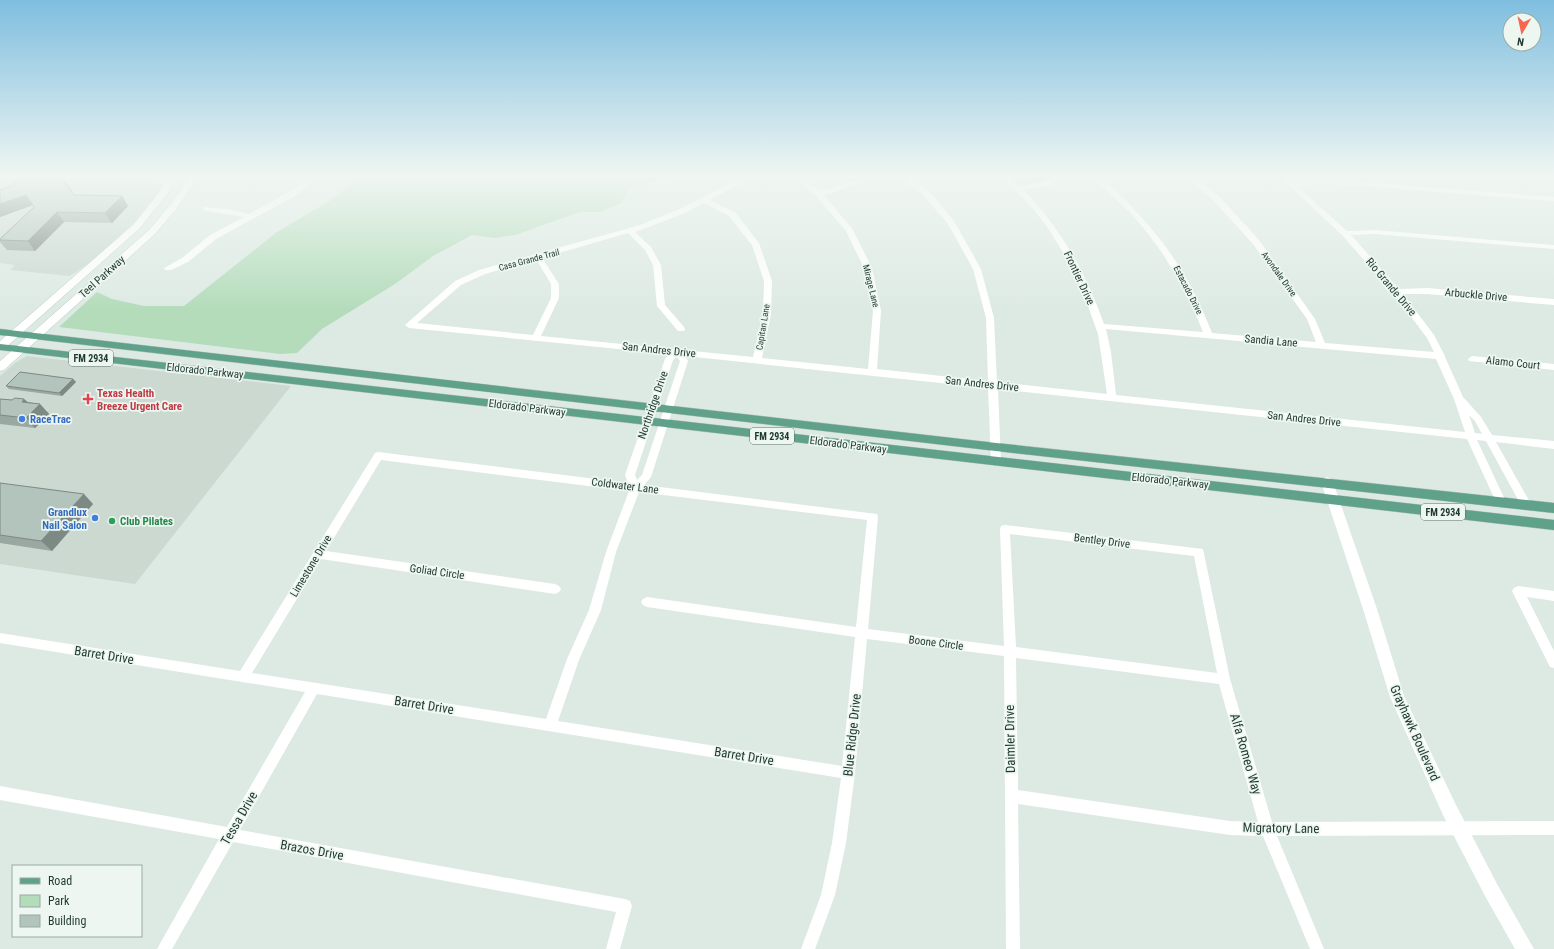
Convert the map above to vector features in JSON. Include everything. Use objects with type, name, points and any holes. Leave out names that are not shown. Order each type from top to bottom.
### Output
[{"type":"main road","name":"Teel Parkway","points":[[0,347],[125,237],[141,221]]},
{"type":"main road","name":"Teel Parkway","points":[[0,368],[144,240],[162,221]]},
{"type":"main road","points":[[125,237],[144,240]]},
{"type":"main road","name":"Eldorado Parkway","points":[[0,332],[668,409],[1554,508]]},
{"type":"main road","name":"Eldorado Parkway","points":[[0,347],[996,462],[1333,498],[1554,525]]},
{"type":"main road","points":[[212,371],[224,357]]},
{"type":"main road","name":"Grayhawk Boulevard","points":[[1327,482],[1370,609],[1397,697],[1459,828],[1525,949]]},
{"type":"street","points":[[168,268],[185,260],[213,237],[243,221]]},
{"type":"street","name":"Casa Grande Trail","points":[[409,324],[458,283],[482,272],[630,231],[656,221]]},
{"type":"street","name":"Capitan Lane","points":[[738,221],[756,245],[768,281],[767,314],[757,360]]},
{"type":"street","name":"Mirage Lane","points":[[842,221],[849,230],[868,268],[877,312],[872,372]]},
{"type":"street","points":[[950,221],[977,269],[990,318],[994,385],[996,462]]},
{"type":"street","name":"Frontier Drive","points":[[1046,221],[1063,244],[1083,281],[1101,326],[1108,362],[1112,398]]},
{"type":"street","name":"Estacado Drive","points":[[1142,221],[1157,238],[1181,273],[1198,308],[1208,335]]},
{"type":"street","name":"Avondale Drive","points":[[1237,221],[1256,242],[1311,319],[1322,346]]},
{"type":"street","name":"Rio Grande Drive","points":[[1332,221],[1345,233],[1397,292],[1431,338],[1441,356],[1459,399],[1471,437],[1501,502]]},
{"type":"street","points":[[630,231],[648,249],[657,265],[661,306],[681,329]]},
{"type":"street","points":[[1345,233],[1375,232],[1554,247]]},
{"type":"street","points":[[536,338],[555,298],[555,284],[538,257]]},
{"type":"street","name":"Arbuckle Drive","points":[[1397,292],[1428,291],[1554,302]]},
{"type":"street","name":"San Andres Drive","points":[[409,324],[1554,445]]},
{"type":"street","name":"Sandia Lane","points":[[1101,326],[1441,356]]},
{"type":"street","name":"Northridge Drive","points":[[550,725],[573,659],[595,610],[611,552],[635,488],[646,477],[684,361],[678,352],[669,359],[630,475],[635,488]]},
{"type":"street","name":"Alamo Court","points":[[1472,359],[1554,367]]},
{"type":"street","name":"Rio Grande Drive","points":[[1459,399],[1478,419],[1526,504]]},
{"type":"street","name":"Coldwater Lane","points":[[378,456],[873,517]]},
{"type":"street","name":"Limestone Drive","points":[[244,677],[378,456]]},
{"type":"street","name":"Blue Ridge Drive","points":[[808,949],[828,895],[839,843],[848,772],[873,517]]},
{"type":"street","name":"Bentley Drive","points":[[1005,529],[1199,552]]},
{"type":"street","name":"Daimler Drive","points":[[1005,529],[1010,652],[1013,949]]},
{"type":"street","name":"Alfa Romeo Way","points":[[1199,552],[1224,679],[1267,829],[1317,949]]},
{"type":"street","name":"Goliad Circle","points":[[318,554],[555,589]]},
{"type":"street","points":[[1554,596],[1518,591],[1554,663]]},
{"type":"street","name":"Boone Circle","points":[[647,602],[862,633],[1224,679]]},
{"type":"street","name":"Barret Drive","points":[[0,638],[848,772]]},
{"type":"street","name":"Tessa Drive","points":[[164,949],[314,688]]},
{"type":"street","name":"Brazos Drive","points":[[0,792],[625,906],[614,949]]},
{"type":"street","name":"Migratory Lane","points":[[1011,796],[1230,828],[1554,828]]},
{"type":"shaded area","points":[[0,221],[136,221],[89,263],[70,276],[10,270],[15,265],[0,263]]},
{"type":"shaded area","points":[[27,356],[291,386],[135,584],[0,564],[0,376],[15,363]]},
{"type":"green space","points":[[295,221],[554,221],[515,235],[494,238],[472,235],[433,256],[395,284],[322,329],[297,353],[280,354],[59,327],[97,292],[112,299],[144,306],[184,306],[277,232]]},
{"type":"building","points":[[19,221],[48,221],[28,241],[0,239]]},
{"type":"building","name":"RaceTrac","points":[[20,372],[73,379],[59,393],[6,386]]},
{"type":"building","points":[[15,398],[24,399],[22,402],[40,404],[26,418],[0,415],[0,399],[12,400]]},
{"type":"building","points":[[0,483],[84,494],[41,541],[0,535]]},
{"type":"place","name":"Texas Health Breeze Urgent Care","points":[[88,399]]},
{"type":"place","name":"RaceTrac","points":[[22,419]]},
{"type":"place","name":"Grandlux Nail Salon","points":[[95,518]]},
{"type":"place","name":"Club Pilates","points":[[112,521]]}]
